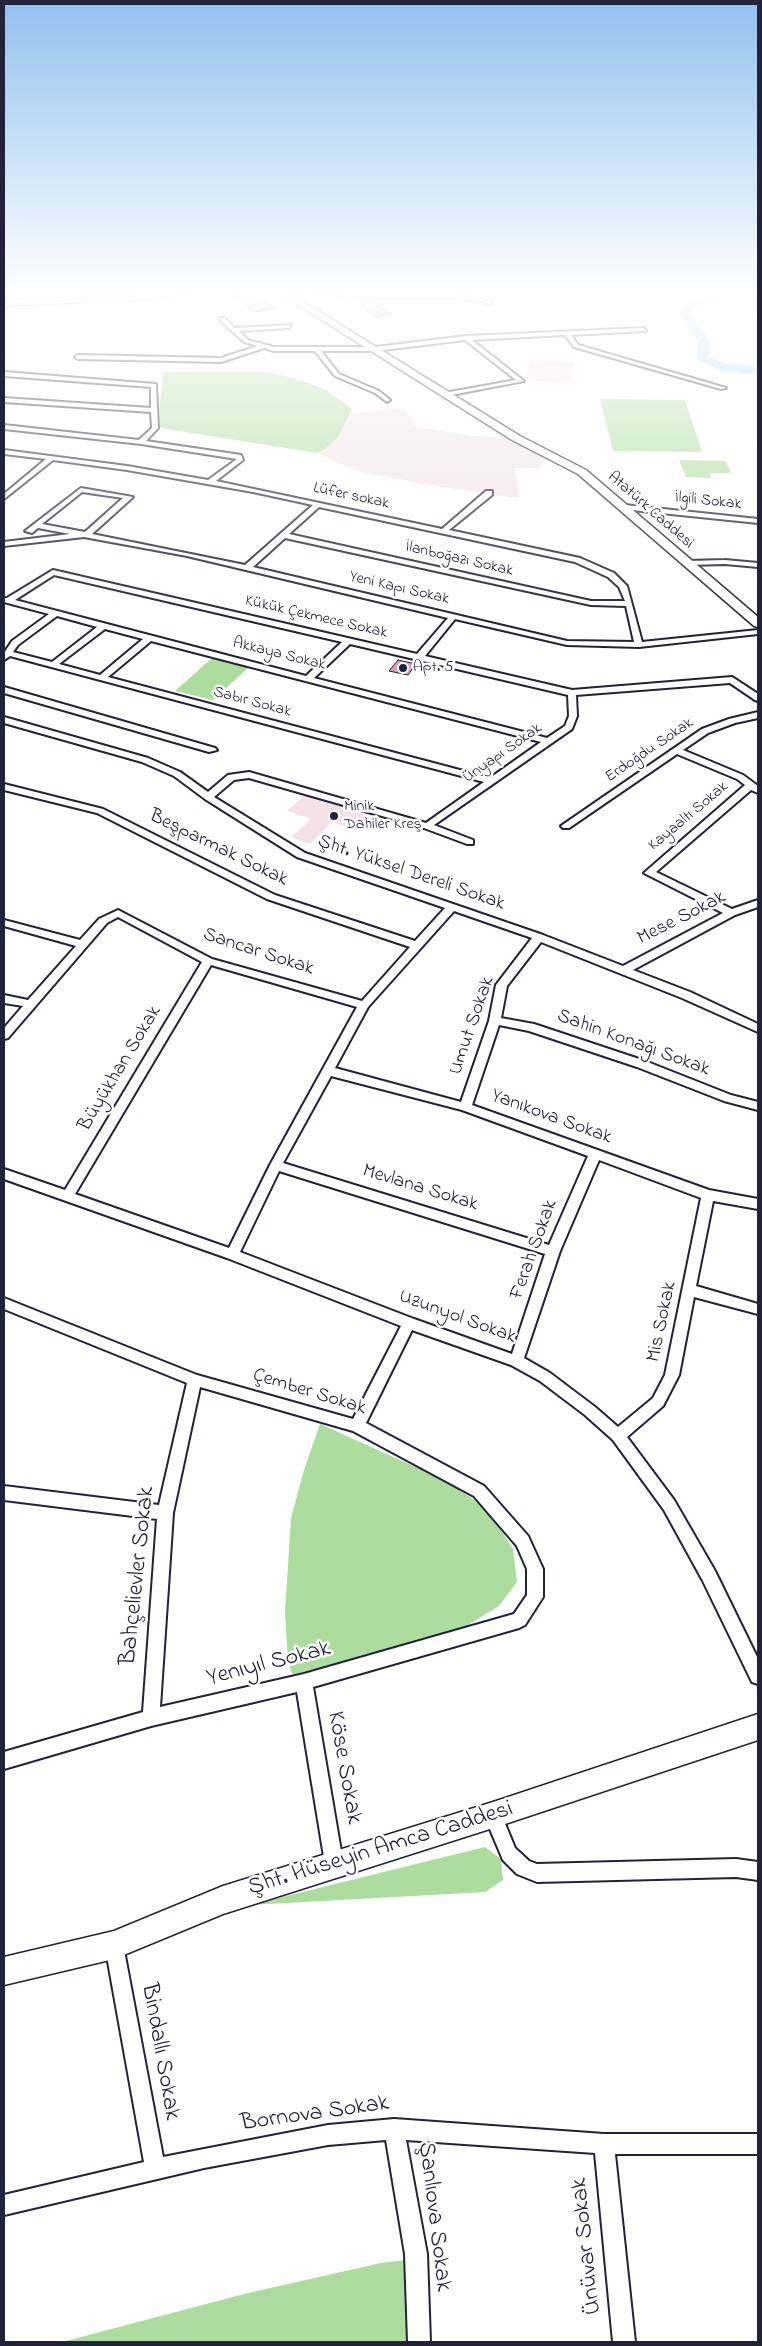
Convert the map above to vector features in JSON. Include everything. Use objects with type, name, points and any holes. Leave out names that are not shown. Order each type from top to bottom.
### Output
[{"type":"main road","name":"Atatürk Caddesi","points":[[460,402],[521,441],[582,472],[758,624]]},
{"type":"street","points":[[41,402],[154,410]]},
{"type":"street","points":[[141,442],[155,428],[154,402]]},
{"type":"street","points":[[4,428],[141,442],[239,456],[241,459],[209,483]]},
{"type":"street","name":"Lüfer sokak","points":[[4,452],[209,483],[318,504],[592,565],[611,575],[623,586],[639,645]]},
{"type":"street","points":[[4,497],[52,458]]},
{"type":"street","points":[[4,544],[88,534],[128,497],[81,490],[29,530]]},
{"type":"street","points":[[443,531],[489,493]]},
{"type":"street","points":[[247,568],[318,504]]},
{"type":"street","name":"İlgili Sokak","points":[[625,508],[758,521]]},
{"type":"street","name":"Yeni Kapı Sokak","points":[[36,525],[88,534],[247,568],[567,643],[639,645],[758,632]]},
{"type":"street","name":"İlanboğazı Sokak","points":[[284,535],[590,603],[629,604]]},
{"type":"street","points":[[688,563],[724,562],[758,565]]},
{"type":"street","name":"Kükük Çekmece Sokak","points":[[6,601],[53,572],[572,694],[732,680],[758,698]]},
{"type":"street","name":"Akkaya Sokak","points":[[6,601],[309,678],[546,741]]},
{"type":"street","points":[[6,656],[15,644],[55,614]]},
{"type":"street","points":[[419,658],[453,617]]},
{"type":"street","points":[[53,665],[103,626]]},
{"type":"street","points":[[101,678],[149,638]]},
{"type":"street","points":[[4,641],[15,644]]},
{"type":"street","points":[[309,678],[348,641]]},
{"type":"street","name":"Sabır Sokak","points":[[6,656],[53,665],[490,781]]},
{"type":"street","points":[[4,690],[212,750]]},
{"type":"street","name":"Ünyapı Sokak","points":[[427,826],[546,741],[569,727],[573,716],[572,694]]},
{"type":"street","name":"Erdoğdu Sokak","points":[[566,826],[705,731],[732,721],[758,715]]},
{"type":"street","name":"Şht. Yüksel Dereli Sokak","points":[[4,720],[145,760],[177,774],[208,797],[301,855],[539,937],[757,1025]]},
{"type":"street","points":[[676,751],[740,777],[754,788]]},
{"type":"street","points":[[208,797],[231,777],[238,774],[249,775],[427,826],[470,842]]},
{"type":"street","name":"Beşparmak Sokak","points":[[4,787],[100,811],[271,897],[418,946]]},
{"type":"street","name":"Kayaaltı Sokak","points":[[731,913],[649,873],[754,788]]},
{"type":"street","name":"Mese Sokak","points":[[624,970],[731,913],[758,903]]},
{"type":"street","points":[[232,1254],[276,1165],[364,1005],[452,906]]},
{"type":"street","name":"Sancar Sokak","points":[[82,944],[104,922],[118,913],[208,961],[364,1005]]},
{"type":"street","points":[[4,923],[82,944],[4,1035]]},
{"type":"street","name":"Umut Sokak","points":[[465,1107],[495,1021],[502,985],[539,937]]},
{"type":"street","name":"Büyükhan Sokak","points":[[67,1197],[208,961]]},
{"type":"street","points":[[4,999],[30,1004]]},
{"type":"street","name":"Sahin Konağı Sokak","points":[[495,1021],[530,1027],[641,1064],[728,1098],[758,1106]]},
{"type":"street","name":"Yanıkova Sokak","points":[[329,1071],[465,1107],[708,1195],[758,1204]]},
{"type":"street","name":"Ferah Sokak","points":[[516,1361],[553,1251],[595,1154]]},
{"type":"street","name":"Mevlana Sokak","points":[[276,1165],[553,1251]]},
{"type":"street","name":"Uzunyol Sokak","points":[[4,1174],[232,1254],[410,1323],[516,1361],[545,1377],[590,1411],[618,1436],[669,1505],[709,1576],[758,1676]]},
{"type":"street","name":"Mis Sokak","points":[[618,1436],[658,1402],[672,1375],[708,1195]]},
{"type":"street","points":[[690,1290],[758,1309]]},
{"type":"street","name":"Çember Sokak","points":[[4,1303],[195,1380],[357,1426],[479,1491],[524,1541],[535,1569],[535,1597]]},
{"type":"street","points":[[357,1426],[410,1323]]},
{"type":"street","name":"Bahçelievler Sokak","points":[[151,1718],[165,1513],[195,1380]]},
{"type":"street","points":[[4,1493],[165,1513]]},
{"type":"street","name":"Yenıyıl Sokak","points":[[4,1761],[151,1718],[304,1682],[519,1620],[535,1597]]},
{"type":"street","name":"Köse Sokak","points":[[304,1682],[334,1863]]},
{"type":"street","name":"Şht. Hüseyin Amca Caddesi","points":[[4,1971],[114,1945],[223,1900],[334,1863],[493,1815],[758,1727]]},
{"type":"street","points":[[493,1815],[509,1854],[523,1868],[537,1873],[736,1868],[758,1871]]},
{"type":"street","name":"Bindallı Sokak","points":[[114,1945],[155,2168]]},
{"type":"street","name":"Bornova Sokak","points":[[4,2205],[155,2168],[328,2135],[394,2129],[604,2144],[758,2144]]},
{"type":"street","name":"Şanlıova Sokak","points":[[394,2129],[416,2254],[419,2342]]},
{"type":"street","name":"Ünüvar Sokak","points":[[604,2144],[624,2342]]},
{"type":"shaded area","points":[[404,408],[416,427],[474,436],[516,438],[539,450],[541,468],[515,468],[519,498],[424,484],[358,471],[317,453],[325,449],[338,437],[350,413]]},
{"type":"shaded area","name":"Minik Dahiler Kreş","points":[[307,793],[369,813],[353,829],[332,822],[310,844],[291,837],[311,819],[287,811]]},
{"type":"green space","points":[[343,402],[352,409],[338,437],[325,449],[317,453],[160,428],[160,403]]},
{"type":"green space","points":[[601,402],[686,402],[702,452],[613,451]]},
{"type":"green space","points":[[679,460],[726,461],[731,473],[709,473],[711,478],[686,477]]},
{"type":"green space","points":[[212,658],[249,667],[213,700],[175,691]]},
{"type":"green space","points":[[320,1424],[440,1478],[473,1499],[494,1519],[513,1549],[517,1582],[499,1606],[439,1643],[362,1665],[292,1674],[288,1661],[285,1612],[291,1518],[304,1470]]},
{"type":"green space","points":[[485,1847],[501,1859],[503,1880],[485,1892],[250,1905]]},
{"type":"green space","points":[[413,2259],[414,2342],[62,2342],[248,2293],[381,2263]]},
{"type":"building","name":"Apt. 5","points":[[398,660],[416,664],[408,675],[389,671]]},
{"type":"place","name":"Apt. 5","points":[[403,668]]},
{"type":"place","name":"Minik Dahiler Kreş","points":[[334,816]]}]
